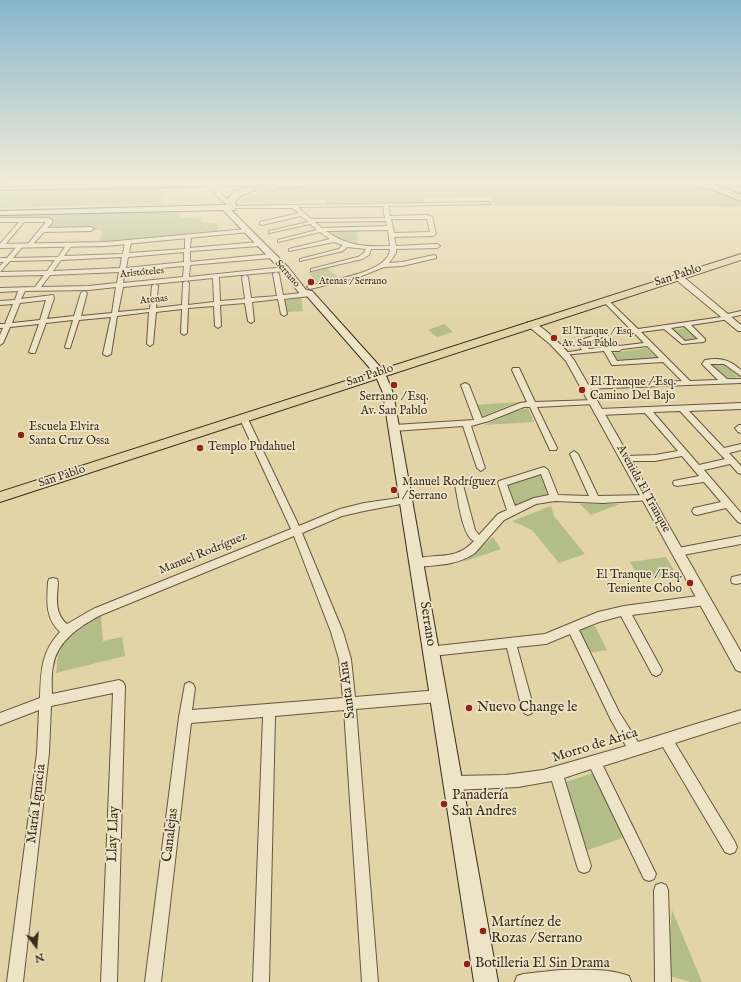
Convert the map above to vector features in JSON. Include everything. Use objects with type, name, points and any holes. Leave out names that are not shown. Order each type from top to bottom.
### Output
[{"type":"main road","name":"Serrano","points":[[244,228],[271,256],[286,269],[303,292],[310,292]]},
{"type":"main road","name":"Serrano","points":[[248,228],[310,292],[380,373],[388,393],[440,696],[486,982]]},
{"type":"main road","name":"San Pablo","points":[[0,497],[678,276],[741,257]]},
{"type":"street","points":[[0,246],[16,228]]},
{"type":"street","points":[[271,232],[287,228]]},
{"type":"street","points":[[320,228],[334,240],[346,245],[369,247],[437,246]]},
{"type":"street","points":[[280,241],[322,230],[388,228],[393,247],[391,257],[384,265]]},
{"type":"street","points":[[390,235],[433,234],[432,228]]},
{"type":"street","points":[[30,245],[43,230],[91,229]]},
{"type":"street","points":[[0,246],[128,242],[247,231]]},
{"type":"street","points":[[184,334],[188,237]]},
{"type":"street","points":[[291,250],[334,240]]},
{"type":"street","points":[[107,354],[128,242]]},
{"type":"street","points":[[0,260],[126,256],[259,244]]},
{"type":"street","points":[[37,290],[68,245]]},
{"type":"street","points":[[302,260],[341,250],[346,245]]},
{"type":"street","points":[[0,270],[20,246]]},
{"type":"street","points":[[335,273],[367,254],[369,247]]},
{"type":"street","points":[[0,274],[123,270],[271,256]]},
{"type":"street","points":[[313,270],[335,273],[371,271],[384,265],[402,264],[434,257]]},
{"type":"street","name":"Aristóteles","points":[[0,290],[88,288],[186,281],[216,276],[286,269]]},
{"type":"street","name":"Atenas","points":[[4,326],[281,298],[310,292],[335,273]]},
{"type":"street","points":[[276,274],[284,314]]},
{"type":"street","points":[[216,276],[218,326]]},
{"type":"street","points":[[678,276],[741,329]]},
{"type":"street","points":[[246,277],[251,321]]},
{"type":"street","points":[[150,344],[155,286]]},
{"type":"street","points":[[0,343],[4,326],[22,290]]},
{"type":"street","points":[[68,347],[84,293]]},
{"type":"street","points":[[0,304],[51,297],[33,352]]},
{"type":"street","points":[[605,300],[687,382]]},
{"type":"street","points":[[637,331],[741,314]]},
{"type":"street","name":"Avenida El Tranque","points":[[531,324],[566,354],[586,387],[741,666]]},
{"type":"street","points":[[666,327],[684,343],[703,340],[686,324]]},
{"type":"street","points":[[586,352],[580,342],[604,334],[619,349]]},
{"type":"street","points":[[566,354],[619,349],[650,344]]},
{"type":"street","points":[[607,350],[616,363],[666,360]]},
{"type":"street","points":[[724,381],[706,364],[708,362],[722,360],[727,361],[741,374]]},
{"type":"street","points":[[516,370],[553,448]]},
{"type":"street","points":[[586,387],[741,381]]},
{"type":"street","points":[[465,385],[479,421]]},
{"type":"street","points":[[394,428],[479,421],[519,406],[533,405],[647,410],[741,406]]},
{"type":"street","points":[[682,408],[741,471]]},
{"type":"street","points":[[647,410],[741,519]]},
{"type":"street","name":"Santa Ana","points":[[243,418],[296,530],[341,645],[347,672],[350,704],[370,982]]},
{"type":"street","points":[[466,423],[481,468]]},
{"type":"street","points":[[722,451],[741,447]]},
{"type":"street","points":[[626,459],[655,458],[684,452]]},
{"type":"street","points":[[574,454],[594,499]]},
{"type":"street","points":[[697,468],[732,461]]},
{"type":"street","points":[[512,511],[502,483],[544,470],[556,498]]},
{"type":"street","points":[[677,483],[706,478]]},
{"type":"street","points":[[459,485],[470,530],[474,537],[480,540]]},
{"type":"street","points":[[417,563],[438,562],[459,558],[472,550],[496,523],[512,511],[534,501],[556,498],[648,498]]},
{"type":"street","name":"Manuel Rodríguez","points":[[67,631],[97,612],[296,530],[349,510],[406,500]]},
{"type":"street","points":[[697,511],[728,504]]},
{"type":"street","points":[[678,552],[741,540]]},
{"type":"street","points":[[53,582],[52,612],[57,623],[67,631]]},
{"type":"street","points":[[432,651],[511,644],[546,639],[598,617],[624,611],[705,600]]},
{"type":"street","points":[[624,611],[656,670]]},
{"type":"street","points":[[572,627],[614,716],[635,750]]},
{"type":"street","name":"María Ignacia","points":[[15,982],[43,753],[46,671],[48,660],[54,646],[67,631]]},
{"type":"street","points":[[511,644],[528,709]]},
{"type":"street","name":"Llay Llay","points":[[46,701],[119,686],[109,982]]},
{"type":"street","name":"Canalejas","points":[[153,982],[189,688]]},
{"type":"street","points":[[185,717],[440,696]]},
{"type":"street","points":[[0,719],[46,701]]},
{"type":"street","points":[[261,982],[269,710]]},
{"type":"street","name":"Morro de Arica","points":[[454,783],[506,782],[556,774],[741,716]]},
{"type":"street","points":[[665,739],[730,847]]},
{"type":"street","points":[[595,763],[649,874]]},
{"type":"street","points":[[556,774],[584,866]]},
{"type":"street","points":[[660,890],[663,982]]},
{"type":"street","points":[[523,982],[575,978],[594,978],[623,982]]},
{"type":"green space","points":[[47,228],[218,228],[218,232],[98,242],[103,230],[45,230]]},
{"type":"green space","points":[[328,231],[357,231],[358,245],[339,240]]},
{"type":"green space","points":[[327,268],[338,277],[318,283],[308,272]]},
{"type":"green space","points":[[301,297],[303,311],[287,312],[285,299]]},
{"type":"green space","points":[[444,324],[453,332],[437,337],[428,330]]},
{"type":"green space","points":[[687,328],[700,339],[685,341],[672,330]]},
{"type":"green space","points":[[604,337],[614,347],[588,349],[583,343]]},
{"type":"green space","points":[[646,348],[659,359],[618,361],[612,353]]},
{"type":"green space","points":[[723,362],[741,377],[724,378],[710,365],[711,363]]},
{"type":"green space","points":[[518,402],[480,417],[475,405]]},
{"type":"green space","points":[[528,408],[534,422],[484,425],[516,411]]},
{"type":"green space","points":[[541,473],[550,493],[513,506],[506,485]]},
{"type":"green space","points":[[580,504],[620,504],[591,515]]},
{"type":"green space","points":[[551,506],[554,516],[585,554],[559,563],[532,530],[512,521]]},
{"type":"green space","points":[[493,537],[501,549],[463,562]]},
{"type":"green space","points":[[666,557],[677,575],[640,580],[630,562]]},
{"type":"green space","points":[[101,616],[103,641],[122,637],[125,656],[56,673],[58,657],[65,644],[75,633]]},
{"type":"green space","points":[[595,626],[607,650],[587,653],[576,628]]},
{"type":"green space","points":[[593,773],[625,837],[585,851],[563,783]]},
{"type":"green space","points":[[672,910],[702,982],[691,982],[666,975]]},
{"type":"place","name":"Atenas / Serrano","points":[[311,282]]},
{"type":"place","name":"El Tranque / Esq. Av. San Pablo","points":[[554,338]]},
{"type":"place","name":"Serrano / Esq. Av. San Pablo","points":[[394,385]]},
{"type":"place","name":"El Tranque / Esq. Camino Del Bajo","points":[[582,390]]},
{"type":"place","name":"Escuela Elvira Santa Cruz Ossa","points":[[21,435]]},
{"type":"place","name":"Templo Pudahuel","points":[[200,448]]},
{"type":"place","name":"Manuel Rodríguez / Serrano","points":[[394,490]]},
{"type":"place","name":"El Tranque / Esq. Teniente Cobo","points":[[690,583]]},
{"type":"place","name":"Nuevo Change le","points":[[469,708]]},
{"type":"place","name":"Panadería San Andres","points":[[444,804]]},
{"type":"place","name":"Martínez de Rozas / Serrano","points":[[483,931]]},
{"type":"place","name":"Botilleria El Sin Drama","points":[[467,964]]}]
